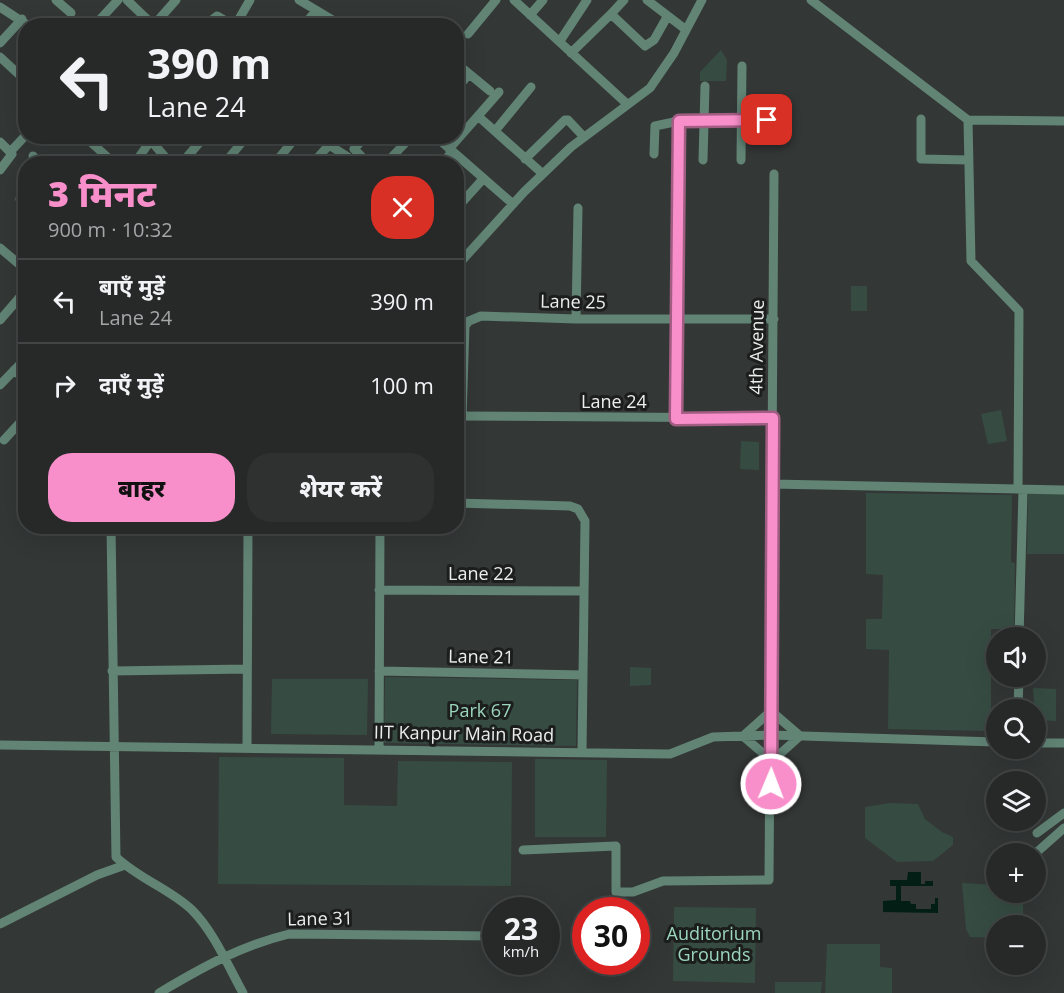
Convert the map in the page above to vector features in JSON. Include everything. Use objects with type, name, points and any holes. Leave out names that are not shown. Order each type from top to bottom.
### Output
[{"type":"street","points":[[56,0],[71,13]]},
{"type":"street","points":[[101,18],[118,0]]},
{"type":"street","points":[[128,0],[146,18]]},
{"type":"street","points":[[159,18],[176,0]]},
{"type":"street","points":[[239,18],[250,0]]},
{"type":"street","points":[[299,0],[329,18]]},
{"type":"street","points":[[468,34],[496,0]]},
{"type":"street","points":[[514,0],[627,103]]},
{"type":"street","points":[[531,15],[543,0]]},
{"type":"street","points":[[560,41],[587,0]]},
{"type":"street","points":[[571,53],[624,0]]},
{"type":"street","points":[[647,0],[685,29]]},
{"type":"street","points":[[464,258],[543,174],[584,137],[650,88],[674,52],[702,0]]},
{"type":"street","points":[[811,0],[968,120],[1064,121]]},
{"type":"street","points":[[0,7],[19,18]]},
{"type":"street","points":[[310,18],[316,11]]},
{"type":"street","points":[[611,14],[645,46],[654,40],[667,17]]},
{"type":"street","points":[[0,43],[18,28]]},
{"type":"street","points":[[0,57],[18,74]]},
{"type":"street","points":[[741,160],[742,66]]},
{"type":"street","points":[[464,70],[494,91],[478,117],[464,134]]},
{"type":"street","points":[[464,79],[469,74]]},
{"type":"street","points":[[703,160],[705,86]]},
{"type":"street","points":[[495,131],[531,87]]},
{"type":"street","points":[[478,117],[543,174]]},
{"type":"street","points":[[654,154],[655,126],[679,121],[742,122],[774,119]]},
{"type":"street","points":[[921,119],[921,159],[969,160]]},
{"type":"street","points":[[525,159],[565,120],[568,120],[584,137]]},
{"type":"street","points":[[968,120],[971,261],[1019,311],[1019,627]]},
{"type":"street","points":[[676,419],[679,121]]},
{"type":"street","points":[[0,142],[11,151],[12,157],[0,170]]},
{"type":"street","points":[[11,151],[18,144]]},
{"type":"street","points":[[92,144],[103,156]]},
{"type":"street","points":[[156,144],[165,156]]},
{"type":"street","points":[[188,156],[198,144]]},
{"type":"street","points":[[231,156],[240,144]]},
{"type":"street","points":[[281,156],[290,144]]},
{"type":"street","points":[[349,156],[359,144]]},
{"type":"street","points":[[393,156],[404,144]]},
{"type":"street","points":[[444,144],[457,156]]},
{"type":"street","points":[[446,156],[455,144]]},
{"type":"street","points":[[319,156],[329,145],[346,156]]},
{"type":"street","points":[[464,162],[513,204]]},
{"type":"street","name":"4th Avenue","points":[[523,850],[616,846],[616,892],[633,892],[663,880],[770,880],[774,174]]},
{"type":"street","points":[[464,200],[483,179]]},
{"type":"street","points":[[576,319],[578,208]]},
{"type":"street","points":[[0,248],[18,263]]},
{"type":"street","points":[[0,321],[3,309],[18,297]]},
{"type":"street","name":"Lane 25","points":[[464,336],[469,321],[481,316],[576,319],[774,319]]},
{"type":"street","points":[[0,385],[18,366]]},
{"type":"street","points":[[14,370],[18,374]]},
{"type":"street","name":"Lane 24","points":[[464,417],[773,418]]},
{"type":"street","points":[[4,440],[18,425]]},
{"type":"street","points":[[772,484],[1064,490]]},
{"type":"street","points":[[464,503],[570,506],[578,509],[585,521],[582,752]]},
{"type":"street","points":[[111,534],[112,746],[116,857],[192,910],[243,993]]},
{"type":"street","points":[[247,748],[248,534]]},
{"type":"street","points":[[379,749],[380,534]]},
{"type":"street","name":"Lane 22","points":[[379,590],[583,591]]},
{"type":"street","points":[[112,671],[248,669]]},
{"type":"street","name":"Lane 21","points":[[379,671],[583,675]]},
{"type":"street","points":[[771,711],[800,736],[772,761],[743,736],[771,711]]},
{"type":"street","name":"IIT Kanpur Main Road","points":[[0,746],[670,754],[713,737],[771,735],[986,742]]},
{"type":"street","points":[[1046,743],[1064,743]]},
{"type":"street","points":[[1037,833],[1064,813]]},
{"type":"street","points":[[1046,844],[1064,828]]},
{"type":"street","points":[[0,924],[97,875],[125,865]]},
{"type":"street","name":"Lane 31","points":[[159,993],[222,956],[258,942],[289,934],[482,936]]},
{"type":"green space","points":[[721,50],[727,60],[726,81],[700,81],[700,72]]},
{"type":"green space","points":[[851,286],[867,286],[867,311],[851,311]]},
{"type":"green space","points":[[1001,410],[1007,441],[988,444],[981,414]]},
{"type":"green space","points":[[741,441],[759,442],[759,470],[740,469]]},
{"type":"green space","points":[[866,493],[1012,495],[1011,562],[1015,563],[1014,627],[986,627],[986,687],[991,687],[991,699],[986,699],[986,731],[888,729],[889,650],[866,649],[866,619],[882,619],[883,575],[866,574]]},
{"type":"green space","points":[[1028,493],[1064,493],[1064,554],[1027,554]]},
{"type":"green space","points":[[630,667],[651,668],[651,685],[630,686]]},
{"type":"green space","name":"Park 67","points":[[385,677],[577,680],[576,746],[384,743]]},
{"type":"green space","points":[[272,679],[368,679],[367,735],[271,734]]},
{"type":"green space","points":[[1033,688],[1056,689],[1056,721],[1046,721],[1046,699],[1034,699]]},
{"type":"green space","points":[[219,757],[344,758],[344,805],[397,806],[398,761],[512,762],[511,886],[218,884]]},
{"type":"green space","points":[[535,759],[607,760],[606,837],[535,837]]},
{"type":"green space","points":[[890,803],[918,804],[925,819],[953,837],[953,845],[933,861],[897,862],[865,838],[865,807]]},
{"type":"green space","points":[[962,883],[986,884],[986,903],[1023,903],[1023,915],[986,915],[986,938],[970,937],[966,929]]},
{"type":"green space","name":"Auditorium Grounds","points":[[674,907],[756,908],[755,983],[673,981]]},
{"type":"green space","points":[[827,944],[880,944],[880,967],[892,968],[892,993],[825,993]]},
{"type":"green space","points":[[775,982],[822,982],[821,993],[775,993]]},
{"type":"shaded area","points":[[908,872],[921,872],[921,884],[925,884],[925,881],[933,881],[933,886],[901,886],[901,901],[916,904],[916,909],[931,909],[931,904],[935,904],[935,898],[938,898],[938,913],[883,912],[883,901],[896,900],[896,886],[890,886],[890,880],[907,880]]},
{"type":"route","points":[[767,120],[679,121],[676,419],[773,418],[771,784]]}]
